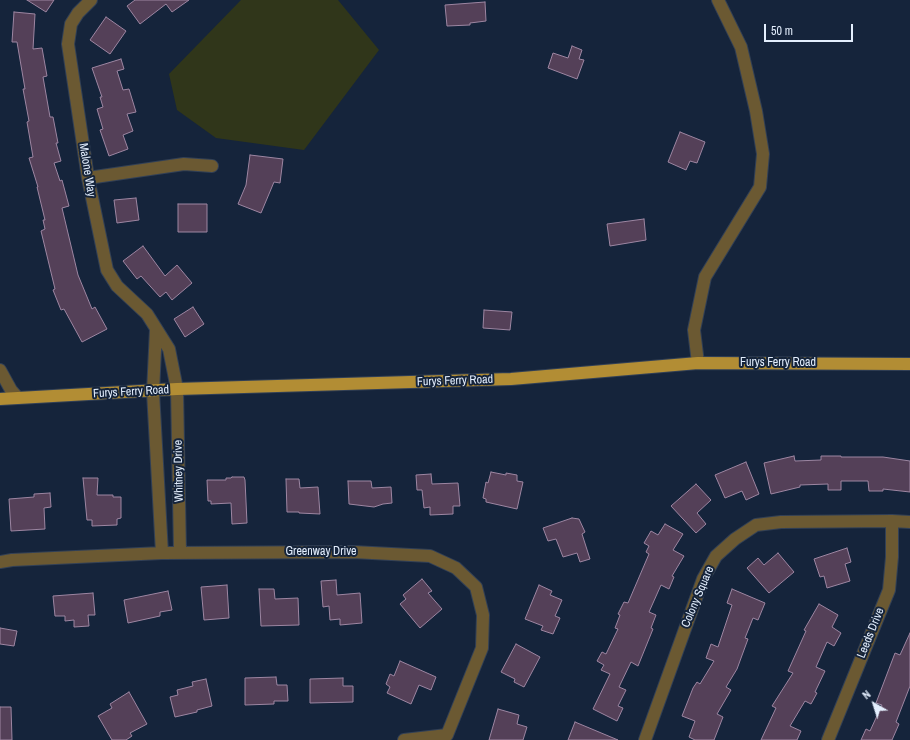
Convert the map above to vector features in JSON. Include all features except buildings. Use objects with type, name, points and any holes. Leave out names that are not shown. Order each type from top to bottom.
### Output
[{"type":"main road","name":"Furys Ferry Road","points":[[0,398],[153,392],[177,389],[511,379],[698,363],[910,364]]},
{"type":"street","name":"Malone Way","points":[[91,0],[78,13],[72,24],[68,44],[88,178],[107,270],[117,286],[147,314],[169,349],[177,389]]},
{"type":"street","points":[[698,363],[694,330],[705,277],[760,187],[763,154],[756,111],[741,47],[718,0]]},
{"type":"street","points":[[88,178],[184,164],[212,166]]},
{"type":"street","points":[[153,392],[156,329]]},
{"type":"street","points":[[0,370],[18,398]]},
{"type":"street","name":"Whitney Drive","points":[[177,389],[180,553]]},
{"type":"street","name":"Whitney Drive","points":[[153,392],[162,553]]},
{"type":"street","name":"Leeds Drive","points":[[828,740],[889,590],[892,557],[892,521]]},
{"type":"street","name":"Colony Square","points":[[644,740],[703,579],[716,556],[735,539],[756,525],[781,522],[910,522]]},
{"type":"street","name":"Greenway Drive","points":[[0,562],[12,560],[162,553],[353,552],[430,556],[456,568],[476,587],[483,615],[482,648],[447,737],[404,740]]},
{"type":"green space","points":[[241,0],[338,0],[379,50],[304,150],[216,138],[177,110],[169,74]]}]
